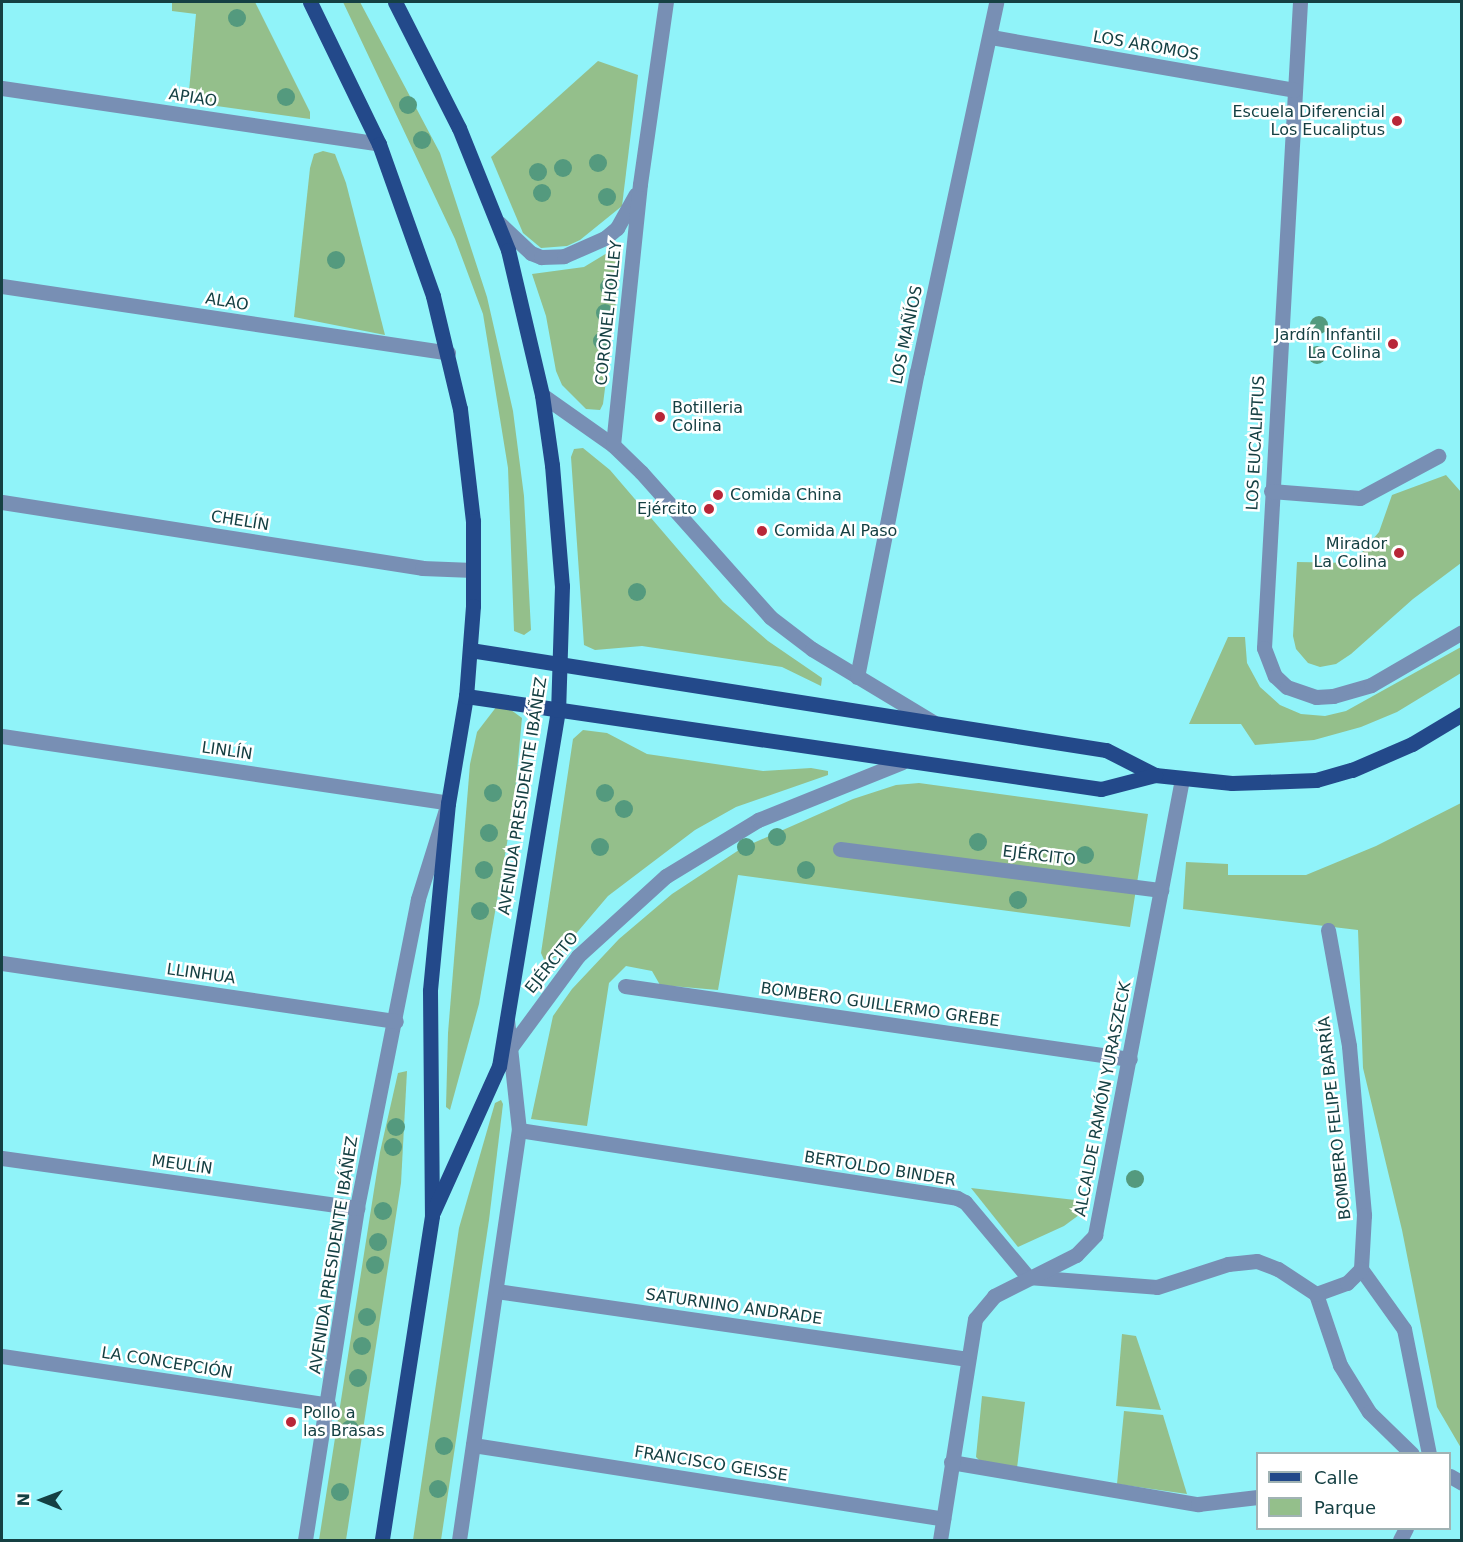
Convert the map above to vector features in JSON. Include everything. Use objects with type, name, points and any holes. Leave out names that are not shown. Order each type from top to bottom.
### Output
[{"type":"main road","name":"AVENIDA PRESIDENTE IBÁÑEZ","points":[[310,2],[379,144],[415,239],[448,352],[468,466],[473,570],[466,696],[448,803],[430,991],[432,1216],[382,1540]]},
{"type":"main road","name":"AVENIDA PRESIDENTE IBÁÑEZ","points":[[395,2],[459,128],[499,223],[542,394],[560,545],[561,662],[558,710],[499,1066],[432,1216]]},
{"type":"main road","name":"EJÉRCITO","points":[[470,650],[561,662],[1106,750],[1155,775],[1232,783],[1316,780],[1382,759],[1461,714]]},
{"type":"main road","name":"EJÉRCITO","points":[[466,696],[902,762],[1101,789],[1155,775]]},
{"type":"street","name":"CORONEL HOLLEY","points":[[613,445],[640,184],[666,2]]},
{"type":"street","name":"LOS MAÑÍOS","points":[[857,677],[917,372],[991,37],[996,2]]},
{"type":"street","name":"LOS EUCALIPTUS","points":[[1300,2],[1264,648],[1275,676],[1287,687],[1316,697],[1349,694],[1461,632]]},
{"type":"street","name":"LOS AROMOS","points":[[991,37],[1294,90]]},
{"type":"street","name":"APIAO","points":[[2,88],[379,144]]},
{"type":"street","name":"CORONEL HOLLEY","points":[[499,223],[531,253],[541,257],[564,256],[593,245],[617,228],[640,184]]},
{"type":"street","name":"ALAO","points":[[2,286],[448,352]]},
{"type":"street","name":"EJÉRCITO","points":[[542,394],[613,445],[770,616],[857,677],[935,724]]},
{"type":"street","points":[[1271,491],[1360,498],[1438,456]]},
{"type":"street","name":"CHELÍN","points":[[2,502],[422,568],[473,570]]},
{"type":"street","name":"LINLÍN","points":[[2,736],[448,803]]},
{"type":"street","name":"EJÉRCITO","points":[[499,1066],[578,956],[666,876],[758,820],[902,762]]},
{"type":"street","name":"ALCALDE RAMÓN YURASZECK","points":[[940,1540],[966,1359],[975,1319],[982,1306],[1028,1277],[1076,1255],[1095,1235],[1182,778]]},
{"type":"street","name":"AVENIDA PRESIDENTE IBÁÑEZ","points":[[305,1540],[328,1405],[357,1208],[396,1021],[418,899],[448,803]]},
{"type":"street","name":"EJÉRCITO","points":[[840,849],[1161,890]]},
{"type":"street","name":"BOMBERO FELIPE BARRÍA","points":[[1328,930],[1349,1046],[1364,1215],[1361,1269]]},
{"type":"street","name":"LLINHUA","points":[[2,963],[396,1021]]},
{"type":"street","name":"BOMBERO GUILLERMO GREBE","points":[[625,986],[1130,1059]]},
{"type":"street","name":"AVENIDA PRESIDENTE IBÁÑEZ","points":[[459,1540],[519,1130],[512,1046],[506,1013]]},
{"type":"street","name":"BERTOLDO BINDER","points":[[519,1130],[957,1198],[965,1202],[1028,1277]]},
{"type":"street","name":"MEULÍN","points":[[2,1158],[357,1208]]},
{"type":"street","points":[[1028,1277],[1157,1287],[1228,1264],[1257,1261],[1278,1269],[1316,1294],[1340,1365],[1370,1412],[1410,1452]]},
{"type":"street","points":[[1316,1294],[1347,1283],[1361,1269],[1404,1329],[1429,1452]]},
{"type":"street","name":"SATURNINO ANDRADE","points":[[496,1291],[966,1359]]},
{"type":"street","name":"LA CONCEPCIÓN","points":[[2,1356],[328,1405]]},
{"type":"street","name":"FRANCISCO GEISSE","points":[[473,1445],[943,1519]]},
{"type":"street","points":[[951,1462],[1198,1504],[1256,1497]]},
{"type":"green space","points":[[172,2],[255,2],[310,112],[310,119],[188,102],[196,14],[172,11]]},
{"type":"green space","points":[[343,2],[360,2],[440,153],[487,297],[513,411],[524,496],[531,630],[524,635],[514,631],[508,468],[483,314],[455,239]]},
{"type":"green space","points":[[598,61],[638,75],[622,206],[580,240],[567,246],[541,248],[523,233],[491,157]]},
{"type":"green space","points":[[323,151],[335,154],[346,183],[385,335],[294,317],[310,168],[314,154]]},
{"type":"green space","points":[[617,247],[622,248],[622,255],[603,404],[600,410],[586,409],[562,385],[556,371],[546,316],[532,274],[584,267]]},
{"type":"green space","points":[[583,448],[610,470],[723,602],[768,641],[822,678],[821,686],[782,667],[642,646],[595,650],[584,645],[571,457],[574,449]]},
{"type":"green space","points":[[1446,475],[1461,492],[1461,563],[1413,599],[1351,654],[1336,664],[1320,667],[1308,663],[1296,649],[1293,636],[1297,562],[1353,563],[1379,532],[1392,495]]},
{"type":"green space","points":[[1228,637],[1245,637],[1247,663],[1260,687],[1280,705],[1301,714],[1325,716],[1346,711],[1461,647],[1461,673],[1397,712],[1361,727],[1314,740],[1255,745],[1241,724],[1189,724]]},
{"type":"green space","points":[[497,706],[507,707],[522,718],[514,803],[479,1004],[450,1110],[446,1107],[448,1033],[470,764],[477,732]]},
{"type":"green space","points":[[583,730],[607,733],[647,754],[763,771],[811,768],[828,771],[828,775],[736,807],[695,830],[608,896],[557,956],[545,962],[541,953],[573,739]]},
{"type":"green space","points":[[919,783],[1148,814],[1130,927],[738,875],[718,990],[660,985],[652,971],[626,966],[609,983],[587,1126],[531,1119],[553,1016],[572,989],[619,939],[672,894],[742,848],[853,799],[896,785]]},
{"type":"green space","points":[[1461,803],[1461,1448],[1437,1407],[1402,1230],[1363,1068],[1358,930],[1183,909],[1186,862],[1228,864],[1228,875],[1306,875],[1376,846]]},
{"type":"green space","points":[[407,1071],[401,1183],[346,1540],[319,1540],[380,1152],[398,1073]]},
{"type":"green space","points":[[501,1100],[503,1104],[489,1220],[441,1540],[413,1540],[459,1228],[495,1103]]},
{"type":"green space","points":[[971,1188],[1084,1201],[1079,1215],[1064,1226],[1018,1247]]},
{"type":"green space","points":[[1122,1334],[1136,1336],[1161,1410],[1116,1406]]},
{"type":"green space","points":[[982,1396],[1025,1402],[1017,1468],[981,1462],[976,1457]]},
{"type":"green space","points":[[1124,1411],[1163,1415],[1187,1494],[1117,1484]]},
{"type":"place","name":"Escuela Diferencial Los Eucaliptus","points":[[1397,121]]},
{"type":"place","name":"Jardín Infantil La Colina","points":[[1393,344]]},
{"type":"place","name":"Botilleria Colina","points":[[660,417]]},
{"type":"place","name":"Comida China","points":[[718,495]]},
{"type":"place","name":"Ejército","points":[[709,509]]},
{"type":"place","name":"Comida Al Paso","points":[[762,531]]},
{"type":"place","name":"Mirador La Colina","points":[[1399,553]]},
{"type":"place","name":"Pollo a las Brasas","points":[[291,1422]]}]
